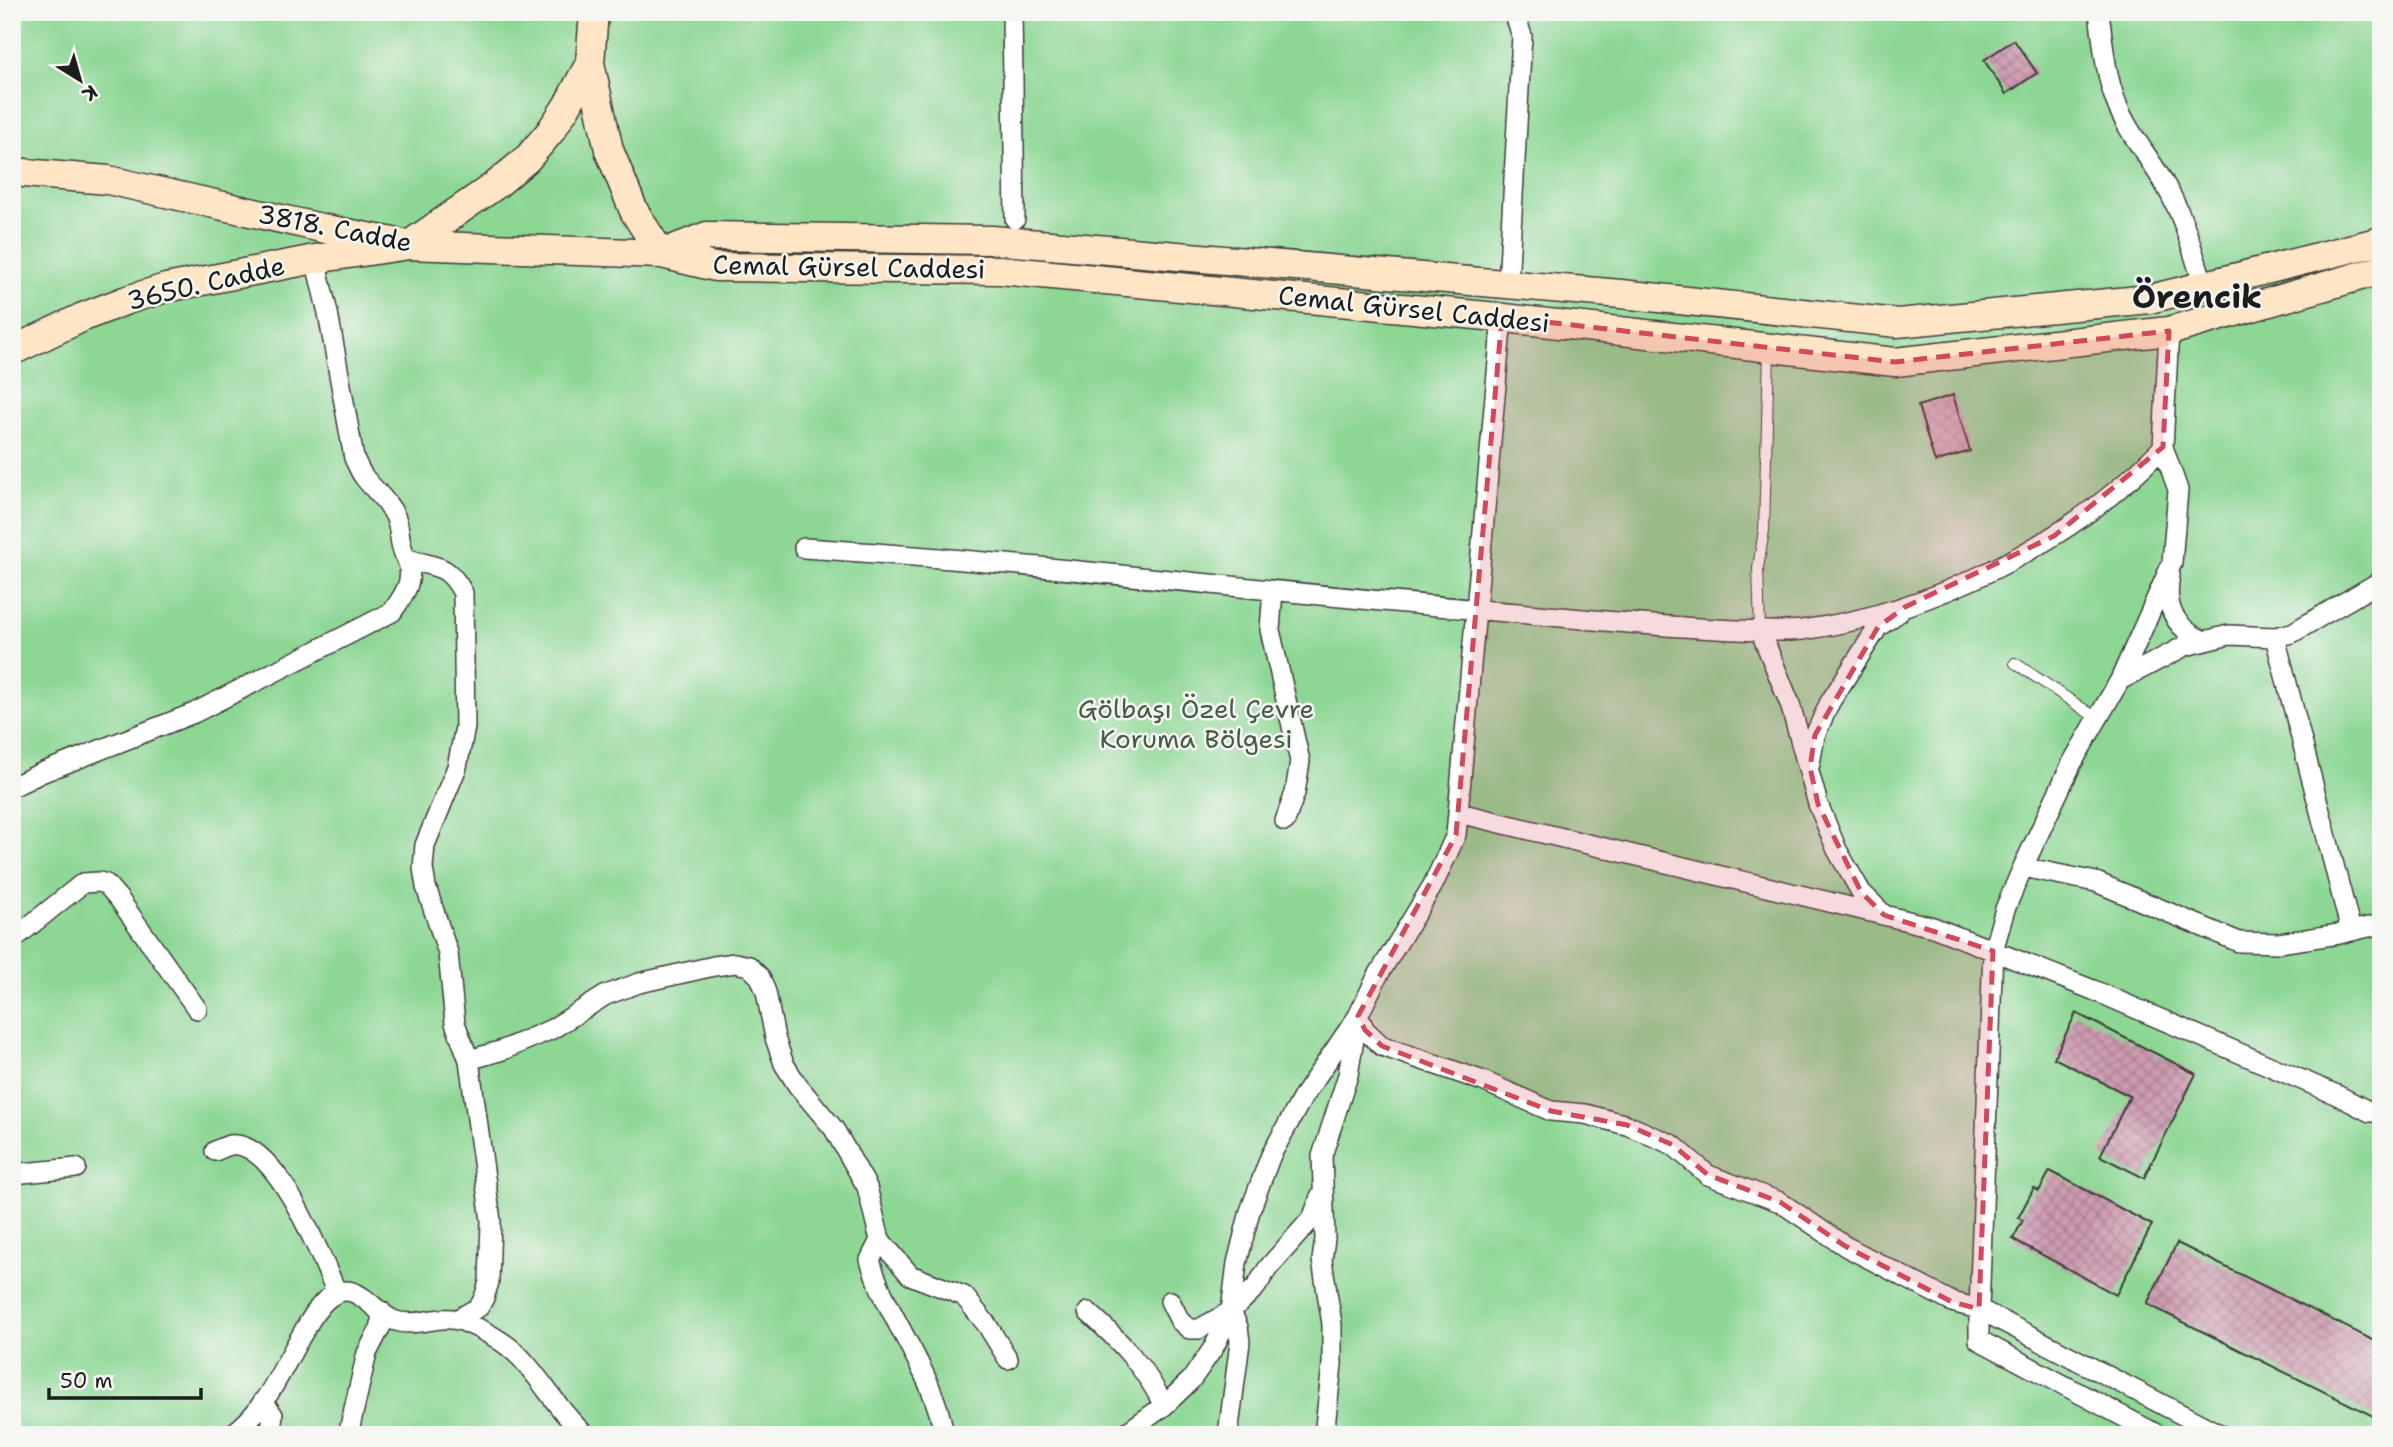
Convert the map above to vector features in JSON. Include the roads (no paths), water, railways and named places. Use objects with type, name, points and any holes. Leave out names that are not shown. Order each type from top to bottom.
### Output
[{"type":"street","points":[[594,12],[590,63],[601,120],[616,171],[634,211],[661,254]]},
{"type":"street","points":[[1012,12],[1015,219]]},
{"type":"street","points":[[1508,284],[1522,36],[1514,12]]},
{"type":"street","points":[[2099,12],[2109,81],[2118,105],[2180,213],[2204,286]]},
{"type":"street","points":[[409,245],[497,184],[527,159],[550,132],[590,63]]},
{"type":"street","name":"3818. Cadde","points":[[12,172],[108,180],[409,245],[661,254]]},
{"type":"street","name":"Cemal Gürsel Caddesi","points":[[661,254],[707,236],[992,240],[1508,284],[1897,323],[2150,299],[2381,241]]},
{"type":"street","name":"3650. Cadde","points":[[12,351],[83,317],[127,300],[202,280],[409,245]]},
{"type":"street","name":"Cemal Gürsel Caddesi","points":[[661,254],[715,267],[999,270],[1502,317],[1895,362],[2169,331],[2381,270]]},
{"type":"street","points":[[12,788],[41,773],[194,713],[392,612],[403,597],[411,578],[410,568],[399,545],[395,516],[363,476],[354,458],[316,259]]},
{"type":"street","points":[[1123,1435],[1164,1406],[1191,1380],[1214,1347],[1231,1311],[1237,1263],[1247,1224],[1271,1155],[1304,1096],[1358,1016],[1377,977],[1433,885],[1456,835],[1502,317]]},
{"type":"street","points":[[2169,331],[2163,447],[2178,490],[2168,586],[2174,617],[2186,633],[2204,641]]},
{"type":"street","points":[[804,548],[948,557],[1477,610],[1692,627],[1798,630],[1843,623],[1905,607],[2006,563],[2054,536],[2141,471],[2163,447]]},
{"type":"street","points":[[231,1435],[240,1429],[263,1401],[309,1321],[324,1301],[337,1293],[350,1291],[364,1297],[395,1321],[458,1319],[480,1307],[489,1282],[491,1221],[469,1060],[455,1023],[448,953],[426,887],[423,868],[425,845],[457,767],[466,727],[463,593],[455,578],[445,570],[406,558]]},
{"type":"street","points":[[2158,1435],[1979,1340],[1979,1309],[1993,951],[2005,909],[2023,867],[2072,763],[2120,680],[2172,563]]},
{"type":"street","points":[[2120,680],[2185,646],[2229,635],[2275,637],[2292,633],[2381,581]]},
{"type":"street","points":[[1273,590],[1270,630],[1300,761],[1295,793],[1285,821]]},
{"type":"street","points":[[1810,767],[1815,735],[1830,702],[1878,627],[1905,607]]},
{"type":"street","points":[[1760,631],[1787,695],[1810,767],[1818,804],[1837,850],[1861,892],[1884,915]]},
{"type":"street","points":[[2275,637],[2351,931]]},
{"type":"street","points":[[1459,813],[1933,927],[2093,990],[2337,1095],[2370,1112],[2381,1112]]},
{"type":"street","points":[[2023,867],[2096,882],[2239,942],[2278,943],[2381,924]]},
{"type":"street","points":[[12,940],[83,883],[106,884],[197,1009]]},
{"type":"street","points":[[469,1060],[503,1050],[552,1029],[606,995],[639,983],[714,966],[735,963],[748,966],[760,977],[766,992],[775,1038],[784,1064],[798,1086],[834,1129],[867,1187],[880,1240],[910,1275],[964,1296],[988,1325],[1008,1359]]},
{"type":"street","points":[[1324,1435],[1332,1365],[1332,1324],[1322,1260],[1325,1239],[1322,1156],[1348,1075],[1358,1016]]},
{"type":"street","points":[[1358,1016],[1365,1030],[1382,1046],[1483,1081],[1551,1111],[1585,1114],[1626,1125],[1673,1145],[1708,1175],[1780,1202],[1845,1246],[1952,1302],[1979,1309],[2221,1435]]},
{"type":"street","points":[[215,1151],[231,1145],[245,1147],[263,1158],[280,1177],[310,1232],[337,1293]]},
{"type":"street","points":[[12,1174],[76,1168]]},
{"type":"street","points":[[1170,1301],[1180,1321],[1189,1329],[1199,1329],[1231,1311],[1256,1287],[1268,1268],[1313,1217],[1319,1203],[1322,1184]]},
{"type":"street","points":[[880,1240],[870,1260],[878,1287],[910,1342],[936,1404],[944,1435]]},
{"type":"street","points":[[348,1435],[367,1353],[381,1326],[380,1311]]},
{"type":"street","points":[[1228,1435],[1240,1342],[1238,1327],[1231,1311]]},
{"type":"street","points":[[1088,1312],[1124,1346],[1155,1388],[1164,1406]]},
{"type":"street","points":[[458,1319],[488,1333],[519,1356],[568,1420],[585,1435]]},
{"type":"street","points":[[263,1401],[273,1415],[270,1435]]},
{"type":"lane","points":[[1760,631],[1758,568],[1764,530],[1769,348]]},
{"type":"lane","points":[[2015,663],[2098,719]]},
{"type":"district","name":"Örencik","points":[[2197,296]]},
{"type":"park label","name":"Gölbaşı Özel Çevre Koruma Bölgesi","points":[[1196,724]]}]
